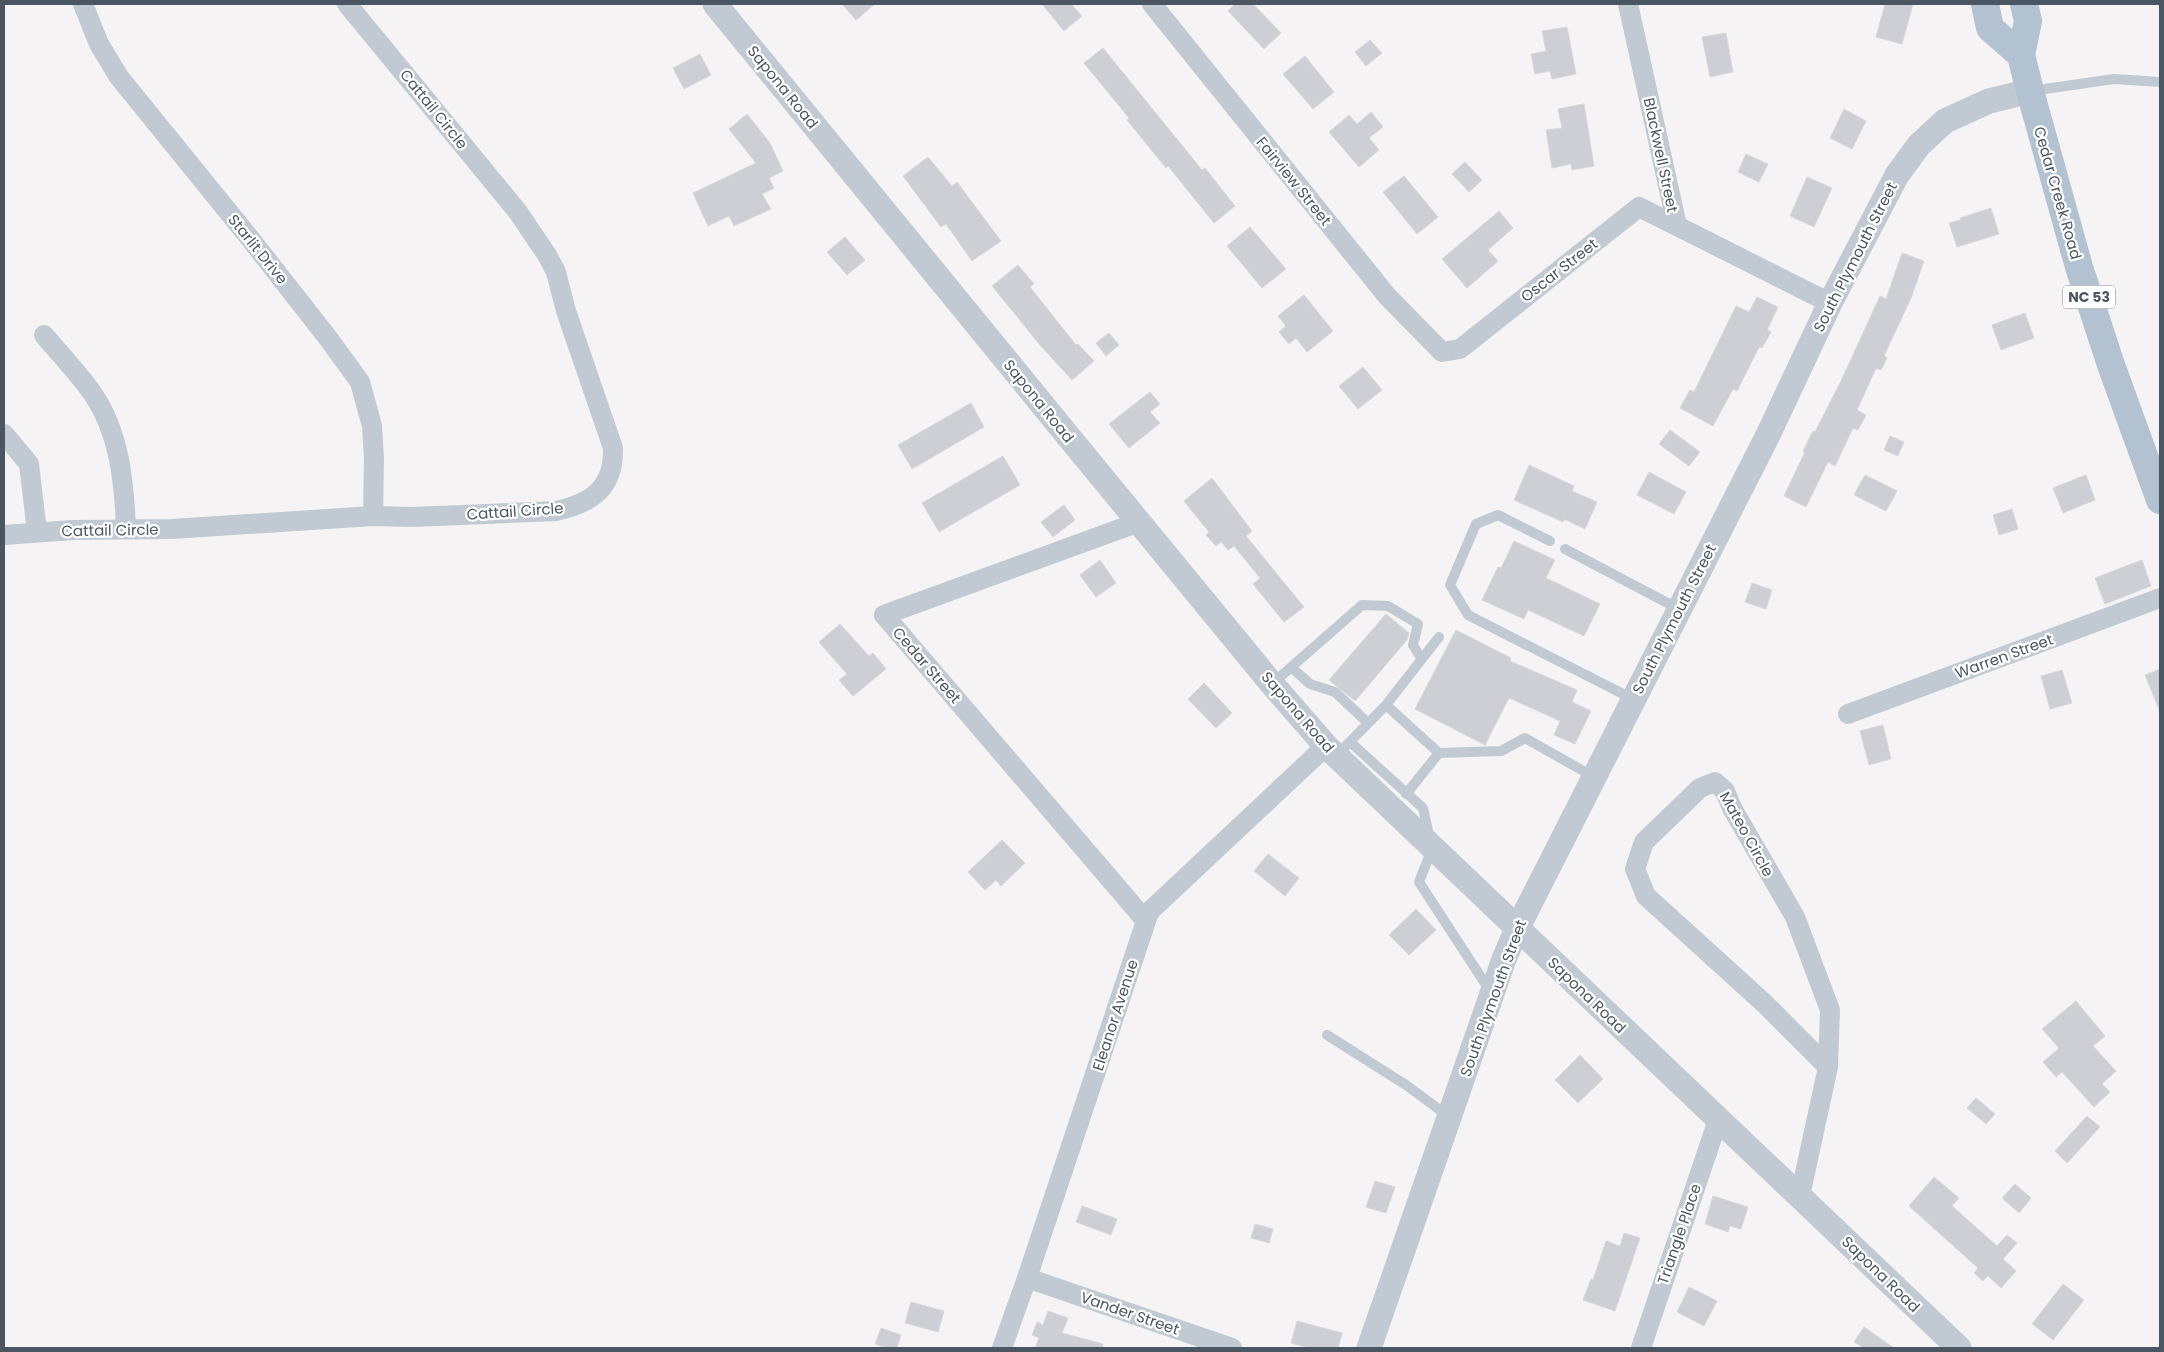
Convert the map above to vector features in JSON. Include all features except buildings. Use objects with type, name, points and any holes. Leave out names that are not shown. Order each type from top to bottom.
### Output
[{"type":"main road","points":[[1985,4],[1990,28],[2021,55]]},
{"type":"main road","name":"Cedar Creek Road","points":[[2024,4],[2028,21],[2021,55],[2030,91],[2079,267],[2111,365],[2160,500]]},
{"type":"street","name":"Starlit Drive","points":[[84,4],[98,44],[119,78],[252,242],[328,338],[360,382],[372,426],[374,459],[373,516]]},
{"type":"street","name":"Cattail Circle","points":[[4,535],[37,532],[172,529],[373,516],[413,517],[556,511],[588,501],[609,478],[613,463],[613,448],[566,311],[556,272],[518,212],[347,4]]},
{"type":"street","name":"Sapona Road","points":[[715,4],[1272,684],[1338,748],[1432,849],[1959,1348]]},
{"type":"street","name":"Fairview Street","points":[[1152,4],[1386,296],[1442,352]]},
{"type":"street","name":"Blackwell Street","points":[[1628,4],[1677,226],[1830,303]]},
{"type":"street","name":"South Plymouth Street","points":[[1369,1348],[1504,959],[1517,929],[1768,435],[1830,303],[1897,175],[1919,145],[1945,121],[1989,101],[2030,91]]},
{"type":"street","name":"Oscar Street","points":[[1442,352],[1460,349],[1638,207],[1677,226]]},
{"type":"street","points":[[44,335],[93,394],[107,421],[121,466],[126,529]]},
{"type":"street","points":[[4,434],[29,464],[37,532]]},
{"type":"street","name":"Cedar Street","points":[[1139,522],[884,616],[1146,921]]},
{"type":"street","name":"Warren Street","points":[[1848,714],[2160,598]]},
{"type":"street","name":"Eleanor Avenue","points":[[1002,1348],[1149,912],[1338,748]]},
{"type":"street","name":"Mateo Circle","points":[[1800,1196],[1828,1067],[1830,1010],[1795,917],[1732,808],[1725,791],[1715,782],[1700,788],[1644,842],[1635,870],[1646,896],[1765,1004],[1828,1067]]},
{"type":"street","name":"Triangle Place","points":[[1641,1348],[1718,1120]]},
{"type":"street","name":"Vander Street","points":[[1027,1278],[1232,1348]]},
{"type":"lane","name":"South Plymouth Street","points":[[2030,91],[2114,79],[2160,82]]},
{"type":"lane","points":[[1550,541],[1498,515],[1476,524],[1450,585],[1468,615],[1634,698]]},
{"type":"lane","points":[[1565,549],[1679,609]]},
{"type":"lane","points":[[1272,684],[1362,605],[1388,606],[1418,624],[1413,646],[1422,658]]},
{"type":"lane","points":[[1439,637],[1386,705],[1338,748],[1406,794],[1423,808],[1432,849],[1419,882],[1492,994]]},
{"type":"lane","points":[[1292,667],[1310,684],[1335,692],[1368,723]]},
{"type":"lane","points":[[1386,705],[1439,753],[1502,751],[1525,738],[1594,776]]},
{"type":"lane","points":[[1406,794],[1439,753]]},
{"type":"lane","points":[[1326,1035],[1406,1085],[1449,1116]]}]
